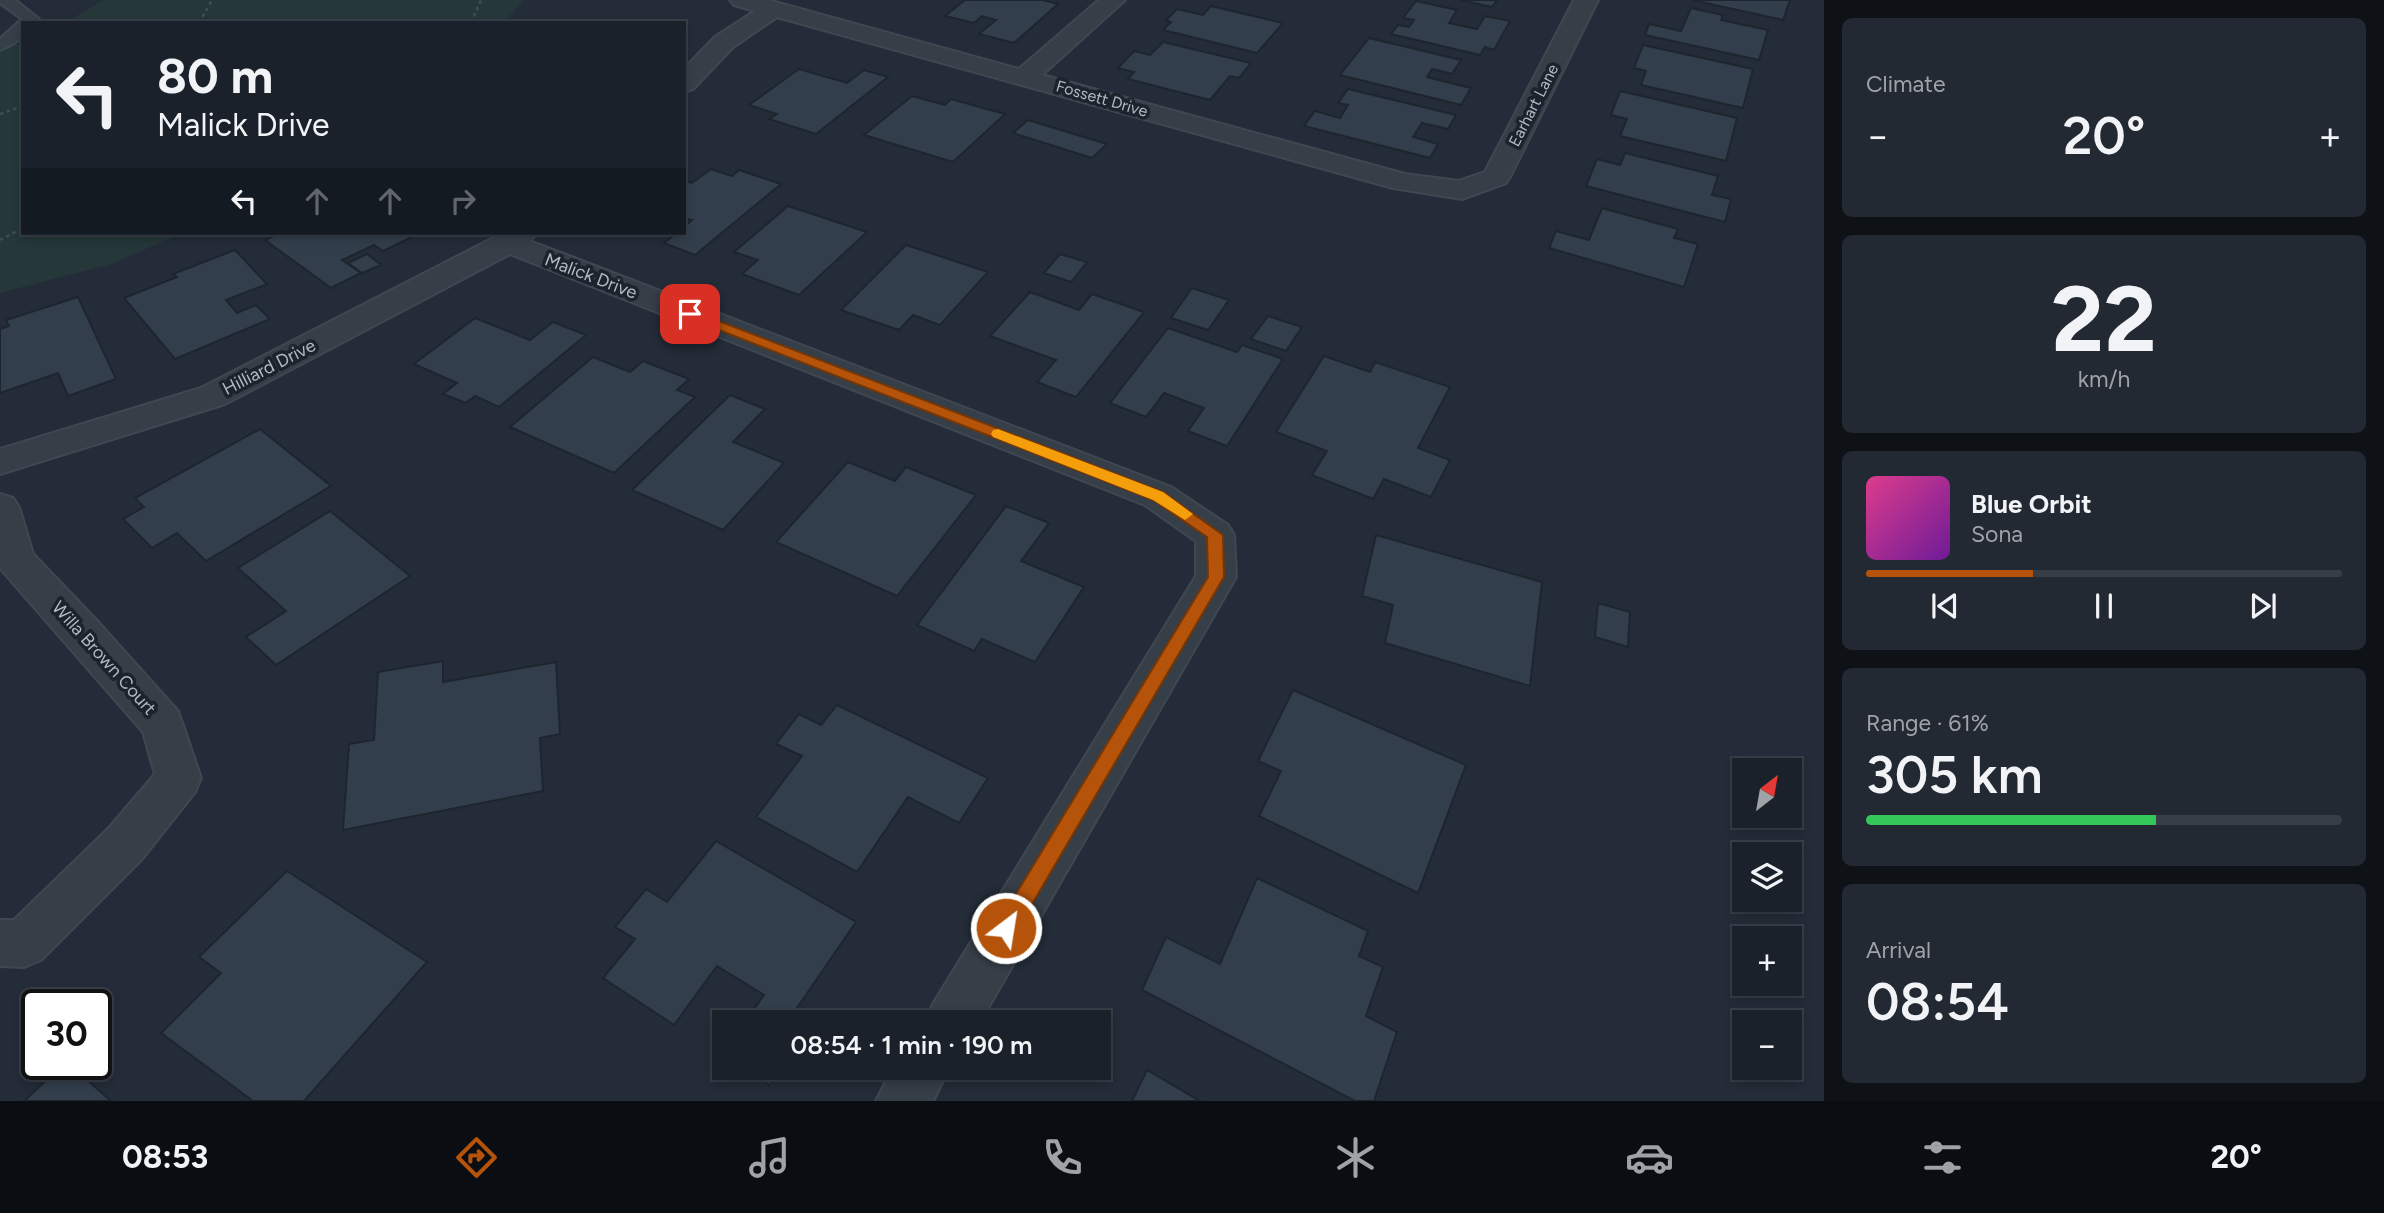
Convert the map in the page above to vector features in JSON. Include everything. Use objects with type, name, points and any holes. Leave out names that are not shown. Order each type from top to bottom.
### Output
[{"type":"street","name":"Fossett Drive","points":[[742,0],[1026,76],[1403,182],[1462,190]]},
{"type":"street","points":[[1026,76],[1113,0]]},
{"type":"street","name":"Earhart Lane","points":[[1462,190],[1496,177],[1586,0]]},
{"type":"street","points":[[686,82],[724,42],[773,9]]},
{"type":"street","name":"Hilliard Drive","points":[[0,462],[213,396],[515,238]]},
{"type":"street","name":"Malick Drive","points":[[515,238],[1158,496],[1215,535],[1216,577],[958,1010]]},
{"type":"street","name":"Willa Brown Court","points":[[0,507],[15,560],[85,634],[163,724],[179,778],[125,844],[24,944],[0,943]]},
{"type":"street","points":[[903,1101],[916,1080]]},
{"type":"lane","points":[[5,0],[31,19],[29,21]]},
{"type":"lane","points":[[0,45],[21,29]]},
{"type":"path","points":[[201,21],[212,0]]},
{"type":"path","points":[[472,21],[481,0]]},
{"type":"path","points":[[0,114],[21,107]]},
{"type":"path","points":[[0,240],[21,229]]},
{"type":"shaded area","points":[[104,0],[523,0],[506,21],[67,21]]},
{"type":"shaded area","points":[[21,43],[21,235],[178,235],[111,264],[0,293],[0,51]]},
{"type":"building","points":[[965,0],[1043,0],[1058,4],[1014,43],[979,34],[996,20],[982,16],[974,23],[945,16]]},
{"type":"building","points":[[1460,0],[1497,0],[1492,7]]},
{"type":"building","points":[[1692,0],[1790,0],[1783,20]]},
{"type":"building","points":[[1416,1],[1457,10],[1449,23],[1477,29],[1485,16],[1510,21],[1494,50],[1485,47],[1480,55],[1391,34],[1398,25],[1409,27],[1414,20],[1403,18]]},
{"type":"building","points":[[1211,6],[1283,23],[1257,53],[1163,30],[1171,22],[1166,20],[1177,9],[1203,15]]},
{"type":"building","points":[[1691,8],[1723,15],[1721,20],[1768,30],[1759,60],[1645,35],[1649,24],[1681,31]]},
{"type":"building","points":[[1369,38],[1461,60],[1452,74],[1432,69],[1427,77],[1471,88],[1461,105],[1340,75]]},
{"type":"building","points":[[1163,42],[1251,63],[1239,78],[1230,76],[1210,100],[1128,79],[1134,72],[1118,68],[1134,51],[1150,55]]},
{"type":"building","points":[[1643,45],[1753,69],[1743,108],[1641,85],[1646,71],[1634,68]]},
{"type":"building","points":[[799,69],[847,83],[864,70],[888,77],[816,134],[769,119],[777,114],[749,105]]},
{"type":"building","points":[[1348,89],[1456,115],[1448,129],[1422,123],[1413,137],[1438,144],[1430,158],[1304,126],[1315,111],[1340,118],[1348,105],[1338,103]]},
{"type":"building","points":[[1620,91],[1737,118],[1726,161],[1620,136],[1627,119],[1611,115]]},
{"type":"building","points":[[912,96],[945,105],[951,99],[1005,114],[953,162],[864,135]]},
{"type":"building","points":[[1028,120],[1107,144],[1092,158],[1013,133]]},
{"type":"building","points":[[1625,153],[1718,176],[1712,195],[1731,199],[1725,222],[1586,186],[1597,159],[1620,165]]},
{"type":"building","points":[[711,169],[732,176],[739,170],[781,184],[695,255],[664,243],[674,235],[686,235],[686,225],[692,220],[686,218],[686,182],[692,183]]},
{"type":"building","points":[[788,206],[867,232],[799,295],[742,274],[758,260],[734,252]]},
{"type":"building","points":[[1602,208],[1678,229],[1674,238],[1698,244],[1684,287],[1549,248],[1556,231],[1589,240]]},
{"type":"building","points":[[276,235],[416,235],[383,251],[374,245],[342,260],[361,273],[331,288],[265,240]]},
{"type":"building","points":[[906,245],[988,272],[940,325],[913,315],[899,330],[841,310]]},
{"type":"building","points":[[235,250],[267,284],[226,300],[237,313],[256,305],[270,319],[175,359],[124,298],[177,277],[173,274]]},
{"type":"building","points":[[367,254],[381,265],[362,273],[348,263]]},
{"type":"building","points":[[1060,254],[1087,262],[1071,282],[1044,273]]},
{"type":"building","points":[[1192,288],[1229,300],[1208,330],[1171,318]]},
{"type":"building","points":[[1030,292],[1079,310],[1092,294],[1144,312],[1076,397],[1037,382],[1056,360],[990,336]]},
{"type":"building","points":[[78,297],[116,379],[68,396],[58,373],[0,393],[0,329],[9,326],[6,320]]},
{"type":"building","points":[[1268,316],[1302,327],[1286,351],[1251,339]]},
{"type":"building","points":[[475,318],[530,340],[553,322],[586,335],[499,407],[475,396],[466,403],[443,394],[457,383],[414,364]]},
{"type":"building","points":[[1168,328],[1237,352],[1242,345],[1283,359],[1227,446],[1188,431],[1204,408],[1164,393],[1146,417],[1110,403]]},
{"type":"building","points":[[1324,356],[1370,372],[1375,362],[1450,387],[1418,448],[1450,460],[1431,497],[1384,479],[1373,499],[1312,475],[1327,451],[1276,432]]},
{"type":"building","points":[[593,357],[630,372],[643,361],[689,379],[677,390],[695,397],[614,473],[510,427]]},
{"type":"building","points":[[730,395],[765,409],[733,442],[784,463],[723,530],[632,490]]},
{"type":"building","points":[[260,429],[331,486],[206,561],[177,533],[152,548],[123,519],[144,507],[135,498]]},
{"type":"building","points":[[848,462],[895,481],[906,467],[976,495],[897,596],[776,542]]},
{"type":"building","points":[[1006,506],[1049,523],[1021,561],[1084,587],[1035,662],[982,639],[974,651],[917,625]]},
{"type":"building","points":[[330,511],[410,576],[276,665],[246,637],[286,611],[238,568]]},
{"type":"building","points":[[1376,535],[1542,582],[1530,686],[1385,643],[1393,605],[1362,596]]},
{"type":"building","points":[[1598,603],[1630,612],[1628,647],[1595,637]]},
{"type":"building","points":[[443,661],[443,682],[556,662],[560,734],[540,738],[543,791],[343,830],[349,744],[374,740],[378,672]]},
{"type":"building","points":[[1293,690],[1466,765],[1418,893],[1259,816],[1281,771],[1258,761]]},
{"type":"building","points":[[837,705],[988,778],[959,823],[908,797],[857,872],[756,817],[802,756],[776,744],[799,714],[821,725]]},
{"type":"building","points":[[716,841],[856,922],[797,1008],[800,1010],[753,1010],[764,995],[717,966],[674,1025],[603,978],[635,939],[615,927],[646,889],[667,902]]},
{"type":"building","points":[[287,871],[427,962],[304,1101],[253,1101],[161,1033],[221,973],[199,957]]},
{"type":"building","points":[[1257,878],[1368,931],[1359,956],[1383,967],[1366,1016],[1397,1032],[1374,1101],[1355,1101],[1142,990],[1166,937],[1220,964]]},
{"type":"building","points":[[1147,1070],[1200,1101],[1132,1101]]},
{"type":"building","points":[[47,1080],[87,1080],[111,1101],[24,1101]]},
{"type":"slow traffic","points":[[998,434],[1158,496],[1185,514]]},
{"type":"route","points":[[690,314],[1158,496],[1215,535],[1216,577],[1006,928]]}]
